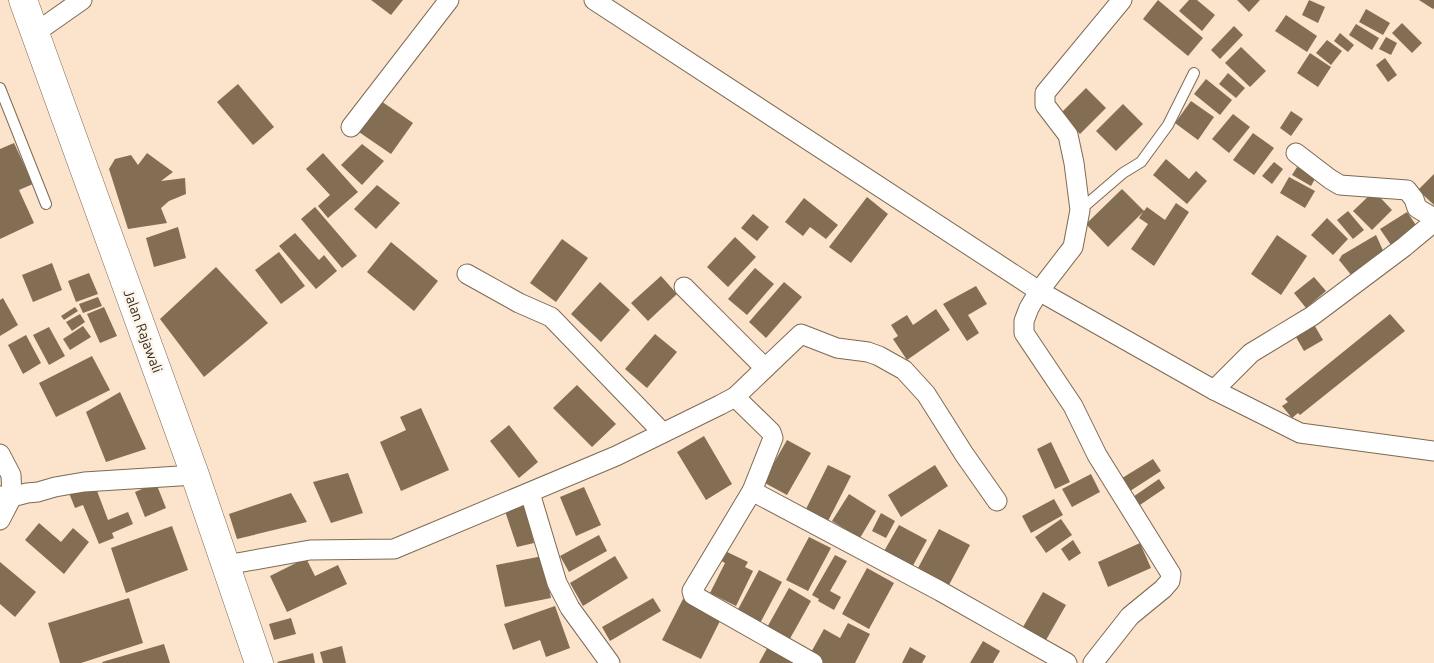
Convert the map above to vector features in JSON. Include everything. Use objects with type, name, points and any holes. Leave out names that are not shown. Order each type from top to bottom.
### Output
[{"type":"street","name":"Jalan Rajawali","points":[[23,0],[195,475],[232,587],[260,663]]},
{"type":"street","points":[[35,33],[82,0]]},
{"type":"street","points":[[351,127],[450,0]]},
{"type":"street","points":[[594,0],[1039,291],[1214,390],[1300,433],[1434,451]]},
{"type":"street","points":[[1093,663],[1130,616],[1163,589],[1170,581],[1172,574],[1097,455],[1073,406],[1024,333],[1024,321],[1039,291],[1073,247],[1080,210],[1074,163],[1068,135],[1045,106],[1045,93],[1122,0]]},
{"type":"street","points":[[1296,153],[1340,185],[1407,190],[1414,199],[1417,208],[1434,218]]},
{"type":"street","points":[[1214,390],[1251,352],[1312,316],[1434,222]]},
{"type":"street","points":[[467,274],[519,303],[551,317],[663,433]]},
{"type":"street","points":[[684,287],[766,368]]},
{"type":"street","points":[[226,565],[310,550],[394,549],[616,456],[735,398],[801,334],[837,348],[868,352],[890,361],[904,370],[926,394],[964,454],[997,501]]},
{"type":"street","points":[[735,398],[772,432],[773,438],[752,491],[692,590],[692,593],[693,596],[813,663]]},
{"type":"street","points":[[0,454],[11,475],[0,520]]},
{"type":"street","points":[[6,496],[38,492],[84,482],[195,475]]},
{"type":"street","points":[[752,491],[940,591],[1067,663]]},
{"type":"street","points":[[530,492],[557,583],[570,608],[610,663]]},
{"type":"lane","points":[[1080,210],[1123,174],[1141,162],[1168,125],[1194,73]]},
{"type":"lane","points":[[0,88],[46,204]]},
{"type":"building","points":[[371,0],[403,0],[391,15]]},
{"type":"building","points":[[1158,0],[1203,38],[1188,56],[1143,19]]},
{"type":"building","points":[[1189,0],[1197,0],[1215,15],[1202,31],[1179,11]]},
{"type":"building","points":[[1237,0],[1260,0],[1249,12]]},
{"type":"building","points":[[1309,0],[1325,7],[1318,23],[1302,15]]},
{"type":"building","points":[[1419,0],[1434,0],[1434,8],[1433,9]]},
{"type":"building","points":[[1366,9],[1390,23],[1383,35],[1359,22]]},
{"type":"building","points":[[1286,15],[1317,36],[1307,52],[1275,31]]},
{"type":"building","points":[[1402,23],[1422,43],[1412,53],[1392,33]]},
{"type":"building","points":[[1356,24],[1379,38],[1372,50],[1349,35]]},
{"type":"building","points":[[1234,26],[1243,35],[1220,59],[1211,50]]},
{"type":"building","points":[[1340,33],[1354,45],[1348,52],[1334,41]]},
{"type":"building","points":[[1386,37],[1397,43],[1391,55],[1379,49]]},
{"type":"building","points":[[1327,40],[1342,51],[1331,65],[1316,53]]},
{"type":"building","points":[[1241,47],[1266,71],[1250,87],[1225,63]]},
{"type":"building","points":[[1310,53],[1331,67],[1318,87],[1297,73]]},
{"type":"building","points":[[1385,58],[1397,75],[1388,82],[1376,65]]},
{"type":"building","points":[[1228,73],[1245,88],[1236,98],[1219,84]]},
{"type":"building","points":[[1206,79],[1232,100],[1220,115],[1194,94]]},
{"type":"building","points":[[238,84],[274,127],[253,145],[217,102]]},
{"type":"building","points":[[1086,88],[1106,108],[1080,134],[1060,114]]},
{"type":"building","points":[[378,99],[413,123],[391,154],[356,130]]},
{"type":"building","points":[[1191,101],[1214,117],[1198,140],[1175,123]]},
{"type":"building","points":[[1123,104],[1143,124],[1116,151],[1096,131]]},
{"type":"building","points":[[1291,111],[1303,119],[1291,136],[1280,128]]},
{"type":"building","points":[[1233,114],[1250,127],[1229,153],[1212,139]]},
{"type":"building","points":[[1253,133],[1274,148],[1254,175],[1233,160]]},
{"type":"building","points":[[14,143],[33,184],[19,190],[34,223],[0,239],[0,149]]},
{"type":"building","points":[[362,144],[384,161],[362,185],[341,165]]},
{"type":"building","points":[[147,153],[173,172],[161,181],[185,178],[186,194],[169,201],[161,208],[167,223],[128,229],[109,169],[115,159],[131,155],[138,165]]},
{"type":"building","points":[[323,153],[358,192],[328,218],[318,206],[330,195],[306,169]]},
{"type":"building","points":[[1166,159],[1189,179],[1196,171],[1207,181],[1187,204],[1153,175]]},
{"type":"building","points":[[1274,162],[1283,169],[1272,184],[1262,176]]},
{"type":"building","points":[[1297,167],[1316,177],[1311,186],[1292,175]]},
{"type":"building","points":[[1434,174],[1434,205],[1418,190]]},
{"type":"building","points":[[1289,177],[1315,191],[1305,208],[1280,193]]},
{"type":"building","points":[[377,185],[400,203],[376,229],[354,209]]},
{"type":"building","points":[[1122,189],[1144,211],[1147,207],[1165,220],[1176,203],[1189,212],[1154,266],[1131,249],[1148,224],[1139,218],[1143,212],[1108,247],[1086,224]]},
{"type":"building","points":[[1374,191],[1392,210],[1372,230],[1353,211]]},
{"type":"building","points":[[867,197],[888,214],[851,263],[829,247]]},
{"type":"building","points":[[804,198],[838,225],[826,239],[810,227],[803,236],[785,222]]},
{"type":"building","points":[[315,207],[357,256],[342,268],[301,219]]},
{"type":"building","points":[[1348,211],[1364,230],[1353,239],[1337,220]]},
{"type":"building","points":[[1407,212],[1418,228],[1391,245],[1380,229]]},
{"type":"building","points":[[753,214],[769,227],[757,241],[741,228]]},
{"type":"building","points":[[1327,218],[1348,239],[1333,255],[1311,235]]},
{"type":"building","points":[[178,227],[186,258],[154,267],[146,238]]},
{"type":"building","points":[[295,233],[319,260],[324,255],[337,271],[316,289],[279,246]]},
{"type":"building","points":[[1277,235],[1307,256],[1281,295],[1251,274]]},
{"type":"building","points":[[1376,235],[1386,257],[1352,276],[1339,260],[1342,255]]},
{"type":"building","points":[[735,237],[756,257],[728,287],[707,267]]},
{"type":"building","points":[[562,239],[588,258],[556,302],[530,283]]},
{"type":"building","points":[[391,242],[438,281],[414,311],[367,272]]},
{"type":"building","points":[[279,252],[305,286],[281,304],[255,270]]},
{"type":"building","points":[[52,263],[62,290],[33,302],[22,275]]},
{"type":"building","points":[[216,267],[268,323],[204,377],[160,319]]},
{"type":"building","points":[[755,268],[774,284],[747,315],[728,299]]},
{"type":"building","points":[[89,273],[98,294],[76,302],[68,281]]},
{"type":"building","points":[[661,276],[677,294],[648,321],[631,303]]},
{"type":"building","points":[[1314,277],[1326,291],[1306,308],[1294,293]]},
{"type":"building","points":[[600,282],[630,310],[601,342],[571,314]]},
{"type":"building","points":[[784,282],[802,297],[766,338],[749,322]]},
{"type":"building","points":[[976,286],[987,304],[968,315],[979,333],[967,341],[943,304]]},
{"type":"building","points":[[98,297],[102,306],[83,313],[79,304]]},
{"type":"building","points":[[3,298],[18,325],[0,336],[0,300]]},
{"type":"building","points":[[75,307],[78,311],[64,320],[61,316]]},
{"type":"building","points":[[104,307],[117,336],[100,343],[87,314]]},
{"type":"building","points":[[936,309],[950,330],[907,360],[893,339],[898,336],[891,325],[907,315],[913,325]]},
{"type":"building","points":[[80,314],[85,322],[72,331],[66,322]]},
{"type":"building","points":[[1390,314],[1405,331],[1300,415],[1298,413],[1292,418],[1282,406],[1288,402],[1285,399]]},
{"type":"building","points":[[1312,321],[1323,340],[1304,351],[1293,332]]},
{"type":"building","points":[[83,326],[91,337],[70,350],[63,339]]},
{"type":"building","points":[[49,327],[65,356],[49,365],[33,335]]},
{"type":"building","points":[[655,334],[677,352],[647,388],[625,369]]},
{"type":"building","points":[[26,335],[41,363],[23,374],[8,345]]},
{"type":"building","points":[[92,356],[110,390],[56,417],[39,383]]},
{"type":"building","points":[[577,385],[616,424],[592,447],[553,408]]},
{"type":"building","points":[[120,392],[146,449],[106,462],[86,412]]},
{"type":"building","points":[[421,408],[449,470],[401,491],[380,442],[406,430],[400,417]]},
{"type":"building","points":[[509,425],[538,462],[519,478],[490,441]]},
{"type":"building","points":[[704,436],[732,484],[706,500],[677,452]]},
{"type":"building","points":[[787,440],[811,453],[787,495],[763,482]]},
{"type":"building","points":[[1051,442],[1070,482],[1055,489],[1037,449]]},
{"type":"building","points":[[1153,459],[1161,471],[1127,493],[1119,480]]},
{"type":"building","points":[[828,465],[851,476],[828,521],[806,509]]},
{"type":"building","points":[[935,465],[948,486],[901,517],[888,495]]},
{"type":"building","points":[[348,473],[363,513],[331,523],[313,482]]},
{"type":"building","points":[[1091,474],[1100,492],[1072,507],[1062,489]]},
{"type":"building","points":[[1159,479],[1165,488],[1137,507],[1130,499]]},
{"type":"building","points":[[94,483],[108,520],[128,512],[133,524],[112,533],[114,538],[99,544],[83,505],[75,508],[69,493]]},
{"type":"building","points":[[156,483],[166,508],[145,517],[135,492]]},
{"type":"building","points":[[584,487],[601,525],[576,536],[560,497]]},
{"type":"building","points":[[291,493],[307,522],[237,539],[229,514]]},
{"type":"building","points":[[849,494],[876,511],[860,538],[832,521]]},
{"type":"building","points":[[1054,499],[1063,515],[1031,533],[1022,516]]},
{"type":"building","points":[[525,505],[534,543],[517,547],[505,511]]},
{"type":"building","points":[[881,513],[895,521],[886,538],[872,531]]},
{"type":"building","points":[[1061,519],[1072,535],[1046,553],[1035,537]]},
{"type":"building","points":[[39,523],[61,542],[73,528],[89,542],[64,574],[25,540]]},
{"type":"building","points":[[899,525],[927,540],[911,569],[883,553]]},
{"type":"building","points":[[172,526],[188,570],[126,593],[111,548]]},
{"type":"building","points":[[939,529],[970,545],[949,585],[918,568]]},
{"type":"building","points":[[599,535],[607,551],[569,572],[560,556]]},
{"type":"building","points":[[809,537],[831,548],[808,591],[786,580]]},
{"type":"building","points":[[1073,540],[1081,553],[1069,561],[1061,549]]},
{"type":"building","points":[[1140,543],[1151,568],[1108,587],[1098,562]]},
{"type":"building","points":[[723,550],[748,562],[745,567],[753,571],[736,606],[710,593],[725,563],[718,559]]},
{"type":"building","points":[[835,555],[847,561],[830,591],[841,597],[834,610],[818,601],[819,599],[812,595]]},
{"type":"building","points":[[543,556],[551,598],[505,607],[496,565]]},
{"type":"building","points":[[615,556],[628,578],[583,606],[570,583]]},
{"type":"building","points":[[306,558],[315,576],[338,565],[347,584],[287,612],[270,576]]},
{"type":"building","points":[[0,562],[36,592],[15,617],[0,604]]},
{"type":"building","points":[[867,568],[894,583],[869,629],[842,614]]},
{"type":"building","points":[[759,570],[782,582],[758,627],[735,615]]},
{"type":"building","points":[[789,588],[811,601],[787,644],[765,631]]},
{"type":"building","points":[[1043,592],[1066,605],[1046,640],[1023,627]]},
{"type":"building","points":[[129,598],[143,643],[81,663],[60,663],[48,623]]},
{"type":"building","points":[[653,598],[661,611],[610,641],[602,627]]},
{"type":"building","points":[[683,599],[721,619],[701,659],[662,640]]},
{"type":"building","points":[[555,606],[570,648],[546,657],[540,640],[513,650],[504,624]]},
{"type":"building","points":[[291,618],[296,634],[274,640],[269,624]]},
{"type":"building","points":[[848,623],[870,634],[855,663],[822,663],[809,656],[824,629],[840,638]]},
{"type":"building","points":[[983,641],[1000,651],[993,663],[970,663]]},
{"type":"building","points":[[164,644],[170,663],[102,662]]},
{"type":"building","points":[[769,645],[794,663],[759,663]]},
{"type":"building","points":[[342,646],[346,663],[323,663],[320,652]]},
{"type":"building","points":[[910,647],[926,656],[922,663],[902,663]]},
{"type":"building","points":[[313,653],[315,663],[277,662]]}]
